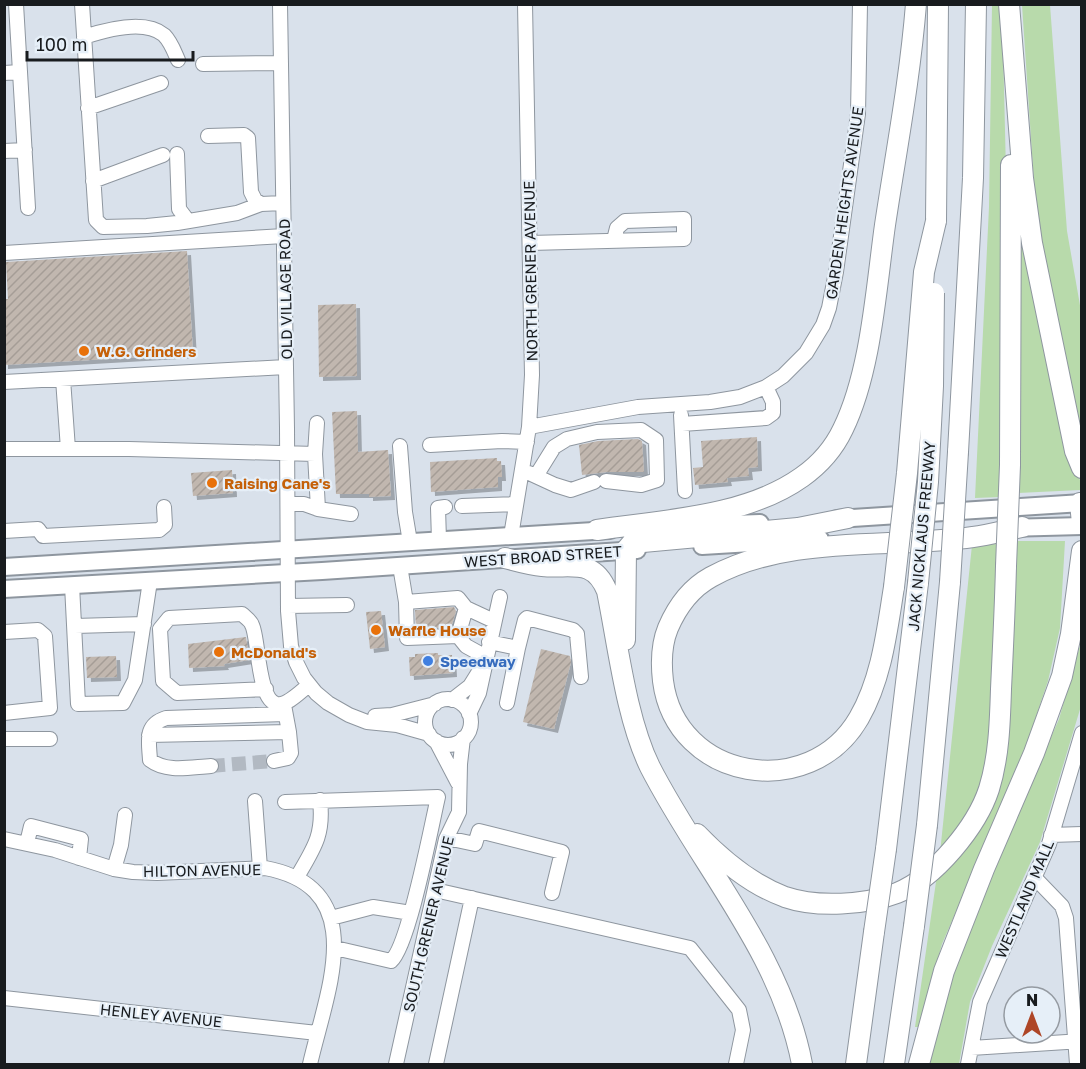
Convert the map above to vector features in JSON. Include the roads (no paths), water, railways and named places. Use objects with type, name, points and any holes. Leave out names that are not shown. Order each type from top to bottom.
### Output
[{"type":"highway","points":[[597,530],[717,511],[759,501],[782,491],[804,476],[833,447],[843,429],[859,386],[869,336],[904,106],[916,4]]},
{"type":"highway","name":"JACK NICKLAUS FREEWAY","points":[[856,1065],[886,849],[928,482],[936,217],[938,4]]},
{"type":"highway","name":"JACK NICKLAUS FREEWAY","points":[[894,1065],[927,825],[950,582],[974,178],[976,4]]},
{"type":"highway","points":[[678,815],[730,865],[756,883],[787,898],[817,903],[847,904],[899,892],[928,873],[966,834],[989,788],[999,734],[1010,465],[1012,244],[1008,4]]},
{"type":"highway","points":[[1008,4],[1023,178],[1032,243],[1075,451],[1082,468]]},
{"type":"highway","points":[[936,217],[924,272],[907,474],[894,587],[881,662],[860,718],[844,739],[827,753],[809,763],[788,770],[750,771],[717,760],[689,739],[669,708],[664,690],[662,653],[666,634],[684,599],[709,578],[736,565],[782,552],[973,537],[1022,527]]},
{"type":"highway","points":[[625,679],[626,550],[632,543],[798,528],[848,518]]},
{"type":"highway","points":[[919,1065],[944,971],[984,869],[1034,753],[1062,676],[1071,634],[1082,551]]},
{"type":"highway","points":[[505,558],[542,566],[578,566],[588,568],[598,574],[607,591],[632,714],[649,765],[767,963],[785,1003],[802,1065]]},
{"type":"main road","name":"WEST BROAD STREET","points":[[4,567],[597,530],[848,518],[1081,514]]},
{"type":"main road","name":"WEST BROAD STREET","points":[[4,589],[1022,527],[1081,514]]},
{"type":"main road","points":[[4,578],[38,573],[45,564]]},
{"type":"street","points":[[16,4],[28,208]]},
{"type":"street","points":[[82,4],[93,181],[96,220],[99,226],[147,226],[188,221],[237,213],[261,204],[283,203]]},
{"type":"street","name":"OLD VILLAGE ROAD","points":[[280,4],[289,573]]},
{"type":"street","name":"NORTH GRENER AVENUE","points":[[511,536],[529,427],[532,375],[525,4]]},
{"type":"street","name":"GARDEN HEIGHTS AVENUE","points":[[529,427],[638,407],[733,399],[766,387],[789,371],[806,353],[823,325],[836,273],[858,114],[860,4]]},
{"type":"street","points":[[84,37],[121,28],[153,30],[170,42],[178,60]]},
{"type":"street","points":[[203,64],[281,63]]},
{"type":"street","points":[[4,73],[20,72]]},
{"type":"street","points":[[88,108],[161,83]]},
{"type":"street","points":[[208,136],[244,135],[248,138],[250,192],[261,204]]},
{"type":"street","points":[[4,152],[25,150]]},
{"type":"street","points":[[93,181],[170,155],[179,209],[188,221]]},
{"type":"street","points":[[530,243],[684,238],[684,219],[625,221],[617,228],[614,240]]},
{"type":"street","points":[[4,253],[284,229]]},
{"type":"street","points":[[4,382],[286,368]]},
{"type":"street","points":[[63,379],[68,449]]},
{"type":"street","points":[[682,424],[766,418],[773,413],[774,408],[766,387]]},
{"type":"street","points":[[681,404],[685,491]]},
{"type":"street","points":[[638,407],[642,430]]},
{"type":"street","points":[[317,423],[315,454],[318,509]]},
{"type":"street","points":[[522,469],[536,476],[571,490],[600,482],[641,485],[657,480],[656,440],[642,430],[597,432],[567,439],[554,447],[536,476]]},
{"type":"street","points":[[430,445],[527,442]]},
{"type":"street","points":[[400,446],[405,512],[410,542]]},
{"type":"street","points":[[4,449],[129,449],[315,454]]},
{"type":"street","points":[[288,504],[304,504],[318,509],[351,514]]},
{"type":"street","points":[[462,506],[516,504]]},
{"type":"street","points":[[4,531],[38,529],[43,536],[159,530],[165,525],[164,507]]},
{"type":"street","points":[[440,540],[438,508],[445,507]]},
{"type":"street","points":[[399,566],[406,602],[407,638],[458,636]]},
{"type":"street","points":[[289,573],[288,606],[291,646],[296,662],[309,685],[328,703],[349,716],[367,722],[397,725],[447,745],[464,738],[470,729],[469,714],[465,707],[452,700],[444,700],[392,716],[349,716]]},
{"type":"street","points":[[72,585],[78,704],[123,703],[135,680],[150,581]]},
{"type":"street","points":[[469,714],[479,693],[500,597]]},
{"type":"street","points":[[406,602],[458,598],[466,608],[494,621]]},
{"type":"street","points":[[288,606],[347,605]]},
{"type":"street","points":[[458,636],[466,608]]},
{"type":"street","points":[[266,689],[177,693],[162,681],[160,629],[169,618],[242,614],[252,625],[261,676],[271,701],[284,709],[289,732],[291,753],[288,758],[274,761]]},
{"type":"street","points":[[507,704],[525,618],[573,630],[577,634],[581,677]]},
{"type":"street","points":[[75,626],[144,624]]},
{"type":"street","points":[[4,632],[38,630],[45,636],[50,708],[4,713]]},
{"type":"street","points":[[458,636],[466,646],[486,657]]},
{"type":"street","points":[[489,642],[518,648]]},
{"type":"street","points":[[452,700],[470,686],[486,657]]},
{"type":"street","points":[[211,766],[170,768],[159,766],[150,760],[149,735],[152,726],[157,721],[166,718],[284,709],[309,685]]},
{"type":"street","points":[[433,738],[425,721],[427,713],[435,704]]},
{"type":"street","points":[[149,735],[289,732]]},
{"type":"street","name":"WESTLAND MALL","points":[[968,1065],[980,1002],[1035,878],[1051,835],[1082,733]]},
{"type":"street","name":"SOUTH GRENER AVENUE","points":[[433,738],[459,784]]},
{"type":"street","name":"SOUTH GRENER AVENUE","points":[[396,1065],[447,838],[459,812],[459,784],[464,738]]},
{"type":"street","points":[[4,739],[50,739]]},
{"type":"street","points":[[285,802],[438,797],[411,913],[397,956],[391,961],[335,948]]},
{"type":"street","points":[[297,877],[320,834],[322,818],[320,800]]},
{"type":"street","points":[[255,801],[260,868]]},
{"type":"street","points":[[27,843],[31,826],[30,811]]},
{"type":"street","points":[[114,869],[122,845],[125,815]]},
{"type":"street","points":[[31,826],[81,839],[79,858]]},
{"type":"street","points":[[447,838],[475,844],[478,831],[562,852],[552,893]]},
{"type":"street","points":[[1051,835],[1082,834]]},
{"type":"street","name":"HILTON AVENUE","points":[[4,839],[27,843],[114,869],[157,873],[260,868],[280,871],[297,877],[322,898],[331,918]]},
{"type":"street","points":[[1035,878],[1062,906],[1066,918],[1078,1042],[1077,1065]]},
{"type":"street","points":[[435,890],[690,948],[740,1010],[743,1030],[736,1065]]},
{"type":"street","points":[[436,1065],[472,898]]},
{"type":"street","points":[[310,1065],[335,948],[331,918],[373,907],[411,913]]},
{"type":"street","name":"HENLEY AVENUE","points":[[4,998],[317,1033]]},
{"type":"street","points":[[971,1048],[1078,1042]]},
{"type":"tunnel","points":[[211,766],[274,761]]},
{"type":"place","name":"W.G. Grinders","points":[[84,351]]},
{"type":"place","name":"Raising Cane's","points":[[212,483]]},
{"type":"place","name":"Waffle House","points":[[376,630]]},
{"type":"place","name":"McDonald's","points":[[219,652]]},
{"type":"place","name":"Speedway","points":[[428,661]]}]
